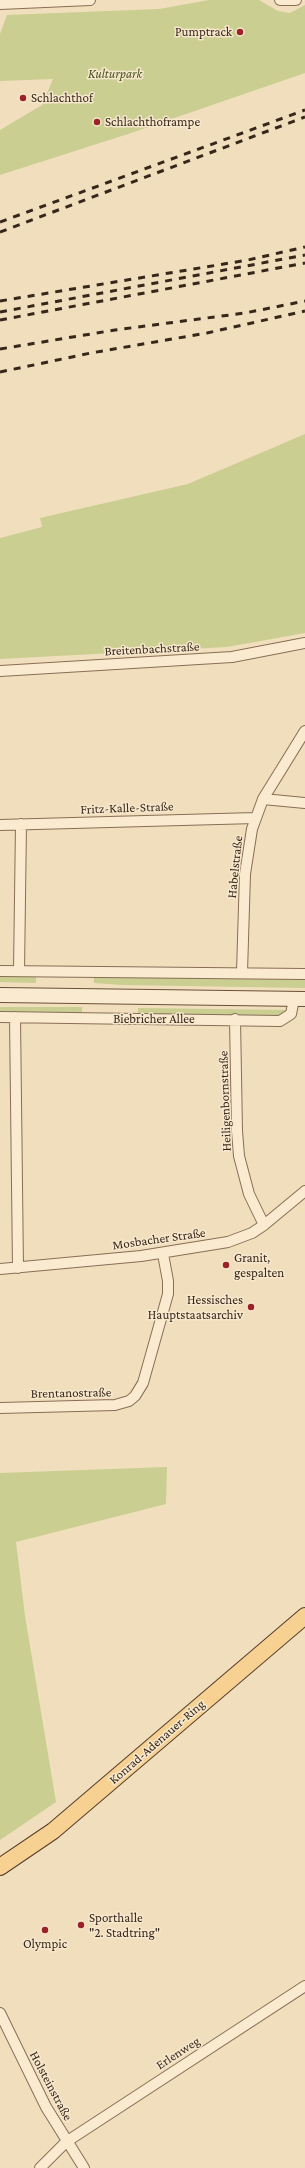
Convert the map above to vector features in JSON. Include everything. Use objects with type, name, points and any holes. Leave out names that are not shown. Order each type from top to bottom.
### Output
[{"type":"main road","name":"Biebricher Allee","points":[[0,995],[299,999]]},
{"type":"main road","name":"Konrad-Adenauer-Ring","points":[[2,1864],[58,1826],[305,1616]]},
{"type":"street","points":[[0,4],[90,0]]},
{"type":"street","points":[[280,0],[296,0]]},
{"type":"street","name":"Breitenbachstraße","points":[[0,671],[232,657],[305,643]]},
{"type":"street","name":"Habelstraße","points":[[242,972],[246,858],[255,818],[263,800],[305,731]]},
{"type":"street","points":[[263,800],[305,803]]},
{"type":"street","name":"Fritz-Kalle-Straße","points":[[0,825],[255,818]]},
{"type":"street","points":[[19,971],[21,824]]},
{"type":"street","points":[[0,971],[242,972],[305,974]]},
{"type":"street","name":"Biebricher Allee","points":[[0,1017],[236,1019],[280,1021],[291,1014],[299,999]]},
{"type":"street","points":[[15,1017],[18,1268]]},
{"type":"street","name":"Heiligenbornstraße","points":[[236,1019],[237,1131],[239,1156],[250,1194],[264,1225]]},
{"type":"street","name":"Mosbacher Straße","points":[[0,1269],[163,1254],[228,1242],[252,1233],[305,1191]]},
{"type":"street","name":"Brentanostraße","points":[[0,1408],[115,1405],[129,1401],[135,1396],[143,1383],[168,1294],[168,1281],[163,1254]]},
{"type":"street","name":"Erlenweg","points":[[40,2168],[66,2142],[305,1986]]},
{"type":"street","name":"Holsteinstraße","points":[[0,2014],[46,2107],[66,2142],[84,2168]]},
{"type":"green space","name":"Kulturpark","points":[[209,0],[259,0],[278,11],[290,13],[305,5],[305,73],[128,134],[0,175],[0,130],[42,105],[53,79],[0,81],[0,34],[7,15],[159,9]]},
{"type":"green space","points":[[305,434],[305,633],[227,647],[0,659],[0,538],[42,527],[40,518],[188,484]]},
{"type":"green space","points":[[0,974],[36,974],[36,983],[0,982]]},
{"type":"green space","points":[[94,975],[305,979],[305,988],[123,985],[94,983]]},
{"type":"green space","points":[[0,1007],[82,1007],[82,1014],[0,1013]]},
{"type":"green space","points":[[138,1008],[288,1010],[281,1017],[138,1014]]},
{"type":"green space","points":[[167,1467],[166,1504],[16,1542],[25,1616],[56,1802],[0,1840],[0,1473]]},
{"type":"railway","points":[[0,222],[305,110]]},
{"type":"railway","points":[[0,232],[305,117]]},
{"type":"railway","points":[[0,301],[248,260],[305,247]]},
{"type":"railway","points":[[0,312],[305,255]]},
{"type":"railway","points":[[0,320],[305,263]]},
{"type":"railway","points":[[0,349],[115,330],[245,313],[305,301]]},
{"type":"railway","points":[[0,372],[91,353],[207,333],[305,311]]},
{"type":"place","name":"Pumptrack","points":[[240,32]]},
{"type":"place","name":"Schlachthof","points":[[23,98]]},
{"type":"place","name":"Schlachthoframpe","points":[[97,122]]},
{"type":"place","name":"Granit, gespalten","points":[[226,1265]]},
{"type":"place","name":"Hessisches Hauptstaatsarchiv","points":[[251,1307]]},
{"type":"place","name":"Sporthalle \"2. Stadtring\"","points":[[81,1925]]},
{"type":"place","name":"Olympic","points":[[45,1930]]}]
